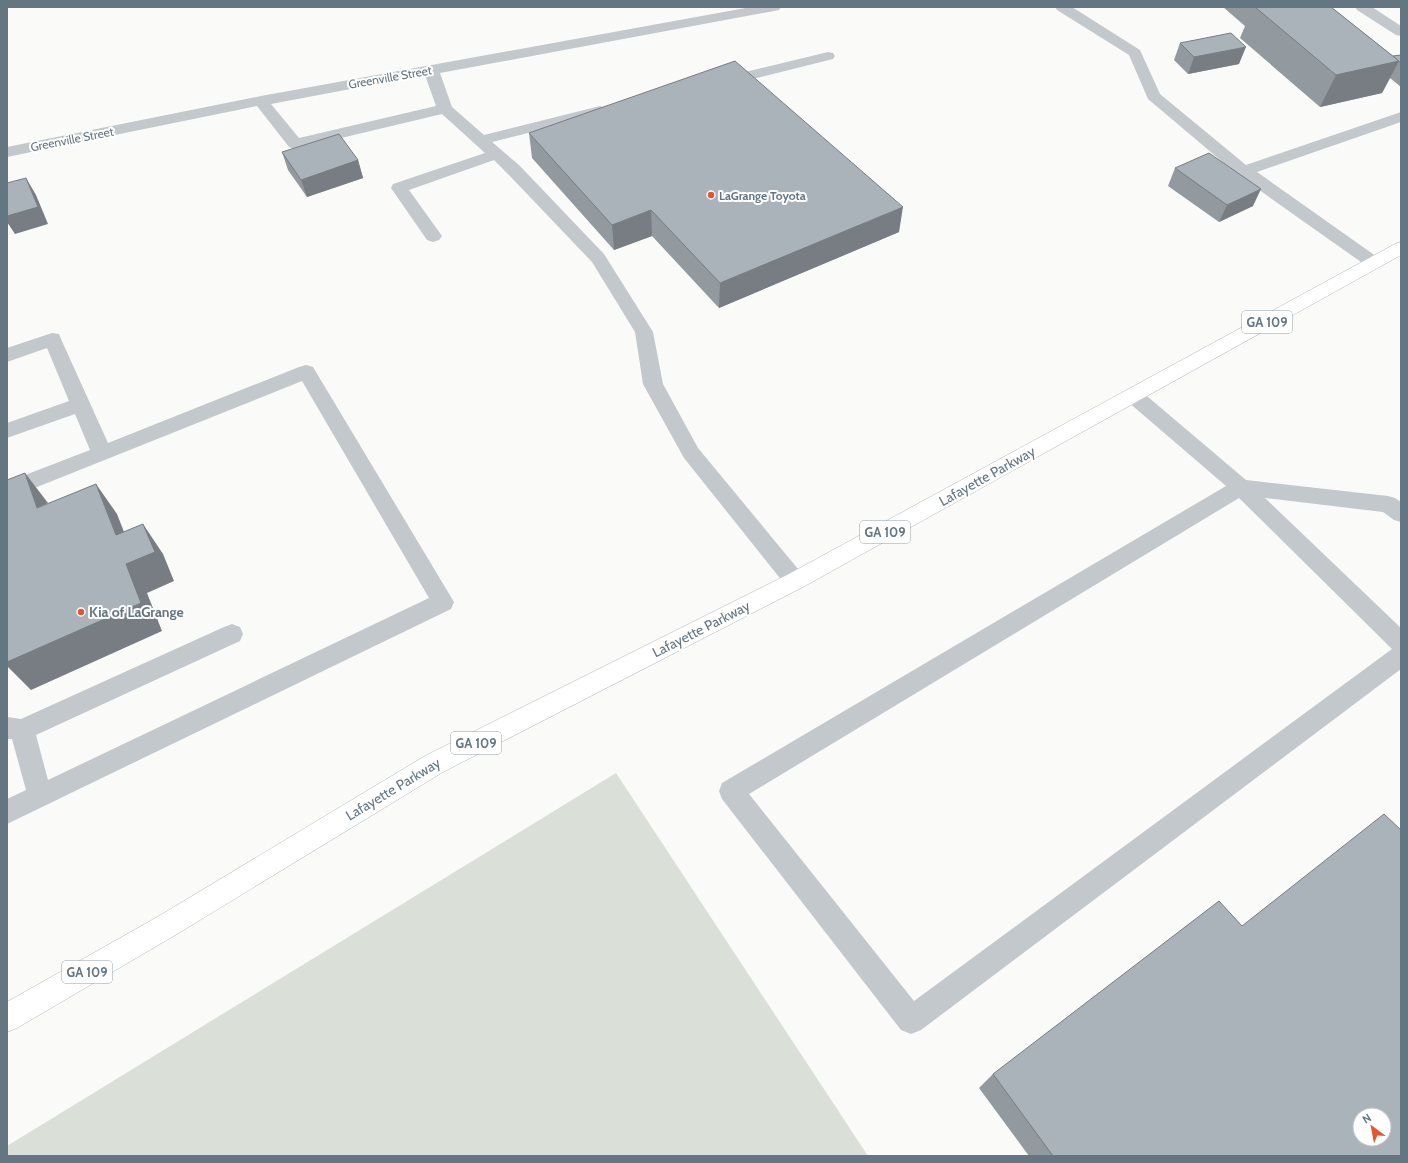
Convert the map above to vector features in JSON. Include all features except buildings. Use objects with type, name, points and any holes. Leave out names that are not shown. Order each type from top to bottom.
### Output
[{"type":"highway","name":"Lafayette Parkway","points":[[7,1018],[168,925],[434,764],[795,581],[1401,248]]},
{"type":"street","name":"Greenville Street","points":[[7,152],[261,101],[774,7]]},
{"type":"street","points":[[1062,7],[1135,53],[1153,96],[1244,171],[1374,263]]},
{"type":"street","points":[[1362,7],[1401,32]]},
{"type":"street","points":[[704,86],[828,56]]},
{"type":"street","points":[[432,70],[446,108],[514,169],[598,258],[644,332],[653,384],[690,453],[795,581]]},
{"type":"street","points":[[261,101],[295,144],[446,108]]},
{"type":"street","points":[[481,140],[612,108]]},
{"type":"street","points":[[1244,171],[1401,117]]},
{"type":"street","points":[[433,236],[399,188],[496,154]]},
{"type":"street","points":[[7,355],[52,339],[102,454]]},
{"type":"street","points":[[7,491],[306,372],[444,602],[7,812]]},
{"type":"street","points":[[1134,396],[1241,487],[1401,643]]},
{"type":"street","points":[[7,432],[81,404]]},
{"type":"street","points":[[1401,514],[1388,504],[1241,487],[731,791],[911,1020],[1401,656]]},
{"type":"street","points":[[40,796],[14,729],[232,634]]},
{"type":"shaded area","points":[[616,773],[868,1156],[7,1156],[7,1146]]},
{"type":"place","name":"LaGrange Toyota","points":[[711,195]]},
{"type":"place","name":"Kia of LaGrange","points":[[81,612]]}]
